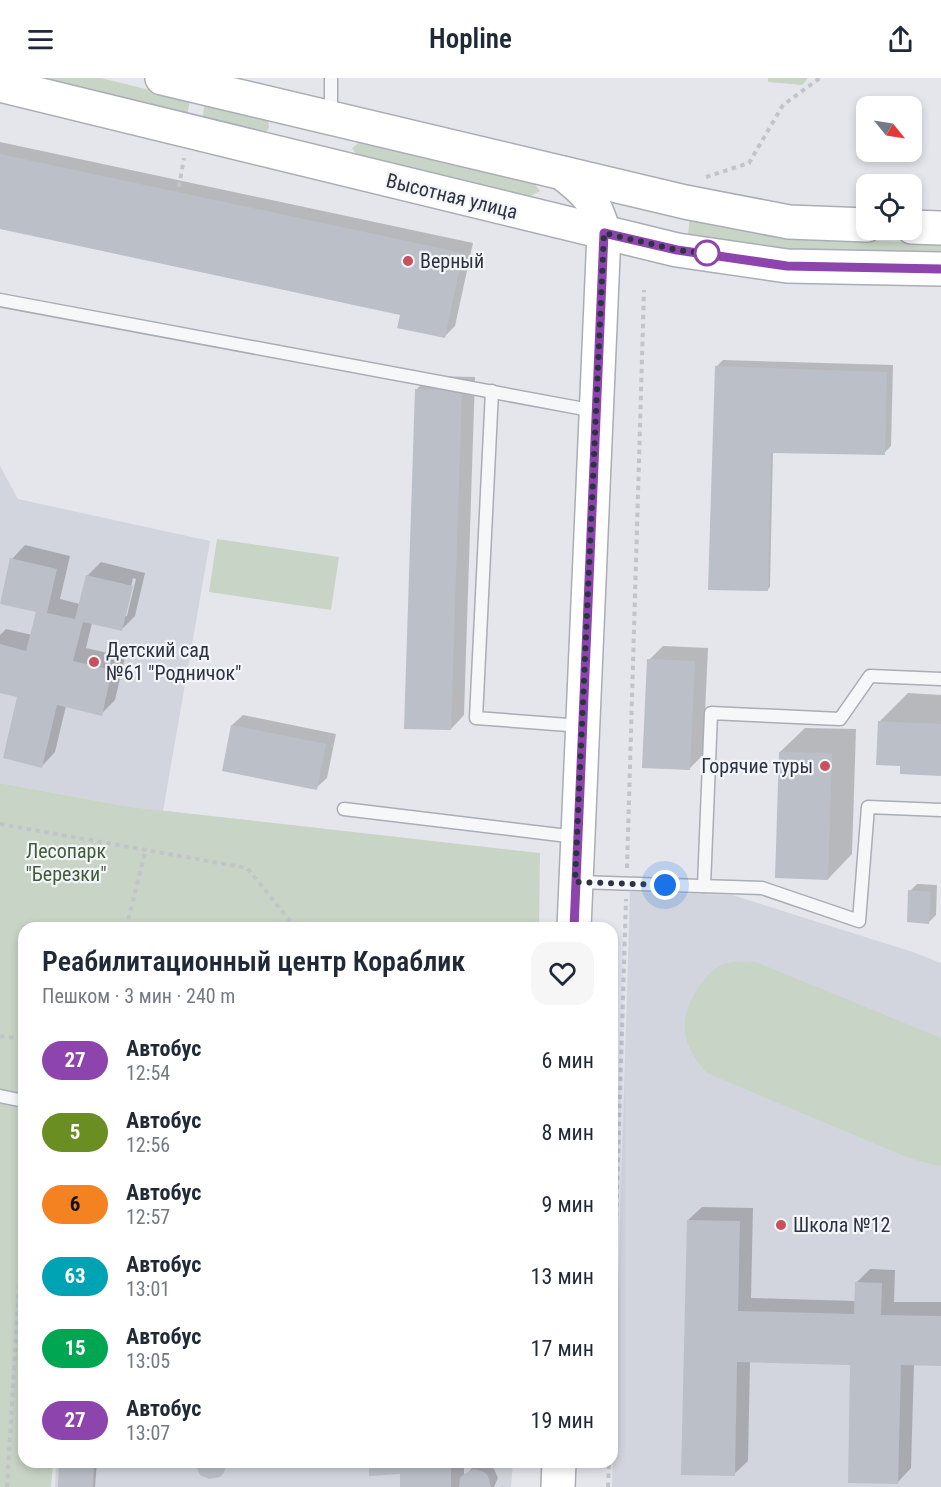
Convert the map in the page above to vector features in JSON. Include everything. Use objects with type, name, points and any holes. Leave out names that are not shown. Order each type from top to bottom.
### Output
[{"type":"street","points":[[162,78],[666,198],[789,222],[856,225]]},
{"type":"street","name":"Высотная улица","points":[[0,86],[677,250],[787,266],[941,269]]},
{"type":"street","points":[[301,158],[321,116]]},
{"type":"street","points":[[561,173],[584,190],[598,210],[604,233],[574,922]]},
{"type":"street","points":[[604,233],[617,215],[639,202],[666,198]]},
{"type":"street","points":[[922,227],[941,228]]},
{"type":"street","points":[[558,1487],[559,1468]]},
{"type":"lane","points":[[321,116],[331,78]]},
{"type":"lane","points":[[0,300],[596,411]]},
{"type":"lane","points":[[492,392],[476,718],[582,726]]},
{"type":"lane","points":[[704,886],[711,713],[840,719],[870,676],[941,679]]},
{"type":"lane","points":[[575,882],[762,888],[860,921],[868,807],[941,810]]},
{"type":"lane","points":[[345,809],[577,837]]},
{"type":"lane","points":[[0,1096],[18,1100]]},
{"type":"path","points":[[698,179],[749,163],[783,105],[820,78]]},
{"type":"path","points":[[618,1164],[645,290]]},
{"type":"path","points":[[0,824],[247,868],[291,922]]},
{"type":"path","points":[[128,922],[146,849]]},
{"type":"path","points":[[0,1036],[18,1038]]},
{"type":"path","points":[[7,1487],[18,1302]]},
{"type":"path","points":[[608,1487],[609,1468]]},
{"type":"shaded area","name":"Детский сад №61 \"Родничок\"","points":[[0,466],[18,499],[210,541],[163,811],[0,783]]},
{"type":"shaded area","name":"Школа №12","points":[[630,892],[732,895],[941,963],[941,1487],[612,1487],[613,1468],[618,1468],[618,1289]]},
{"type":"shaded area","points":[[56,1468],[513,1468],[511,1487],[55,1487]]},
{"type":"green space","points":[[32,78],[101,78],[190,100],[187,116]]},
{"type":"green space","points":[[768,78],[808,78],[802,85],[768,82]]},
{"type":"green space","points":[[205,103],[268,119],[269,128],[264,134],[202,120]]},
{"type":"green space","points":[[363,139],[530,179],[540,191],[527,198],[359,159],[352,148]]},
{"type":"green space","points":[[690,218],[801,236],[941,243],[941,258],[798,250],[688,234]]},
{"type":"green space","points":[[217,539],[339,557],[331,610],[209,592]]},
{"type":"green space","name":"Лесопарк \"Березки\"","points":[[0,783],[131,807],[540,853],[539,922],[18,922],[18,1468],[53,1468],[51,1487],[0,1487]]},
{"type":"green space","points":[[731,962],[756,962],[941,1038],[941,1165],[909,1158],[707,1073],[691,1051],[685,1031],[685,1020],[693,997],[705,978],[720,966]]},
{"type":"building","points":[[0,154],[463,253],[445,338],[397,328],[400,315],[0,229]]},
{"type":"building","points":[[715,366],[887,372],[885,455],[771,453],[768,591],[708,590]]},
{"type":"building","points":[[415,389],[462,390],[451,730],[404,729]]},
{"type":"building","points":[[10,558],[57,569],[47,613],[75,619],[86,575],[133,586],[122,631],[83,622],[73,661],[112,670],[102,716],[57,705],[42,768],[3,758],[17,697],[0,693],[0,644],[26,651],[36,612],[0,604]]},
{"type":"building","points":[[647,659],[695,661],[690,770],[642,768]]},
{"type":"building","points":[[878,721],[941,724],[941,776],[900,774],[900,766],[876,765]]},
{"type":"building","points":[[231,725],[326,744],[317,790],[222,771]]},
{"type":"building","points":[[779,752],[832,753],[828,880],[775,878]]},
{"type":"building","points":[[908,890],[931,892],[929,924],[907,922]]},
{"type":"building","points":[[687,1220],[740,1221],[738,1311],[854,1314],[855,1282],[882,1283],[881,1315],[941,1316],[941,1366],[901,1365],[898,1484],[848,1483],[850,1365],[737,1362],[735,1476],[681,1475]]},
{"type":"building","points":[[59,1468],[94,1468],[93,1487],[58,1487]]},
{"type":"building","points":[[197,1468],[225,1468],[220,1477],[209,1479],[200,1475]]},
{"type":"building","points":[[369,1468],[451,1468],[451,1487],[400,1487],[400,1474],[369,1476]]},
{"type":"building","points":[[474,1469],[488,1476],[491,1487],[459,1487],[460,1478]]},
{"type":"bus line","name":"27","points":[[574,922],[604,233],[677,250],[787,266],[941,269]]},
{"type":"place","name":"Верный","points":[[408,261]]},
{"type":"place","name":"Детский сад №61 \"Родничок\"","points":[[94,662]]},
{"type":"place","name":"Горячие туры","points":[[825,766]]},
{"type":"place","name":"Школа №12","points":[[781,1225]]},
{"type":"route","points":[[665,885],[575,882],[604,233],[677,250],[710,254],[707,253]]}]
